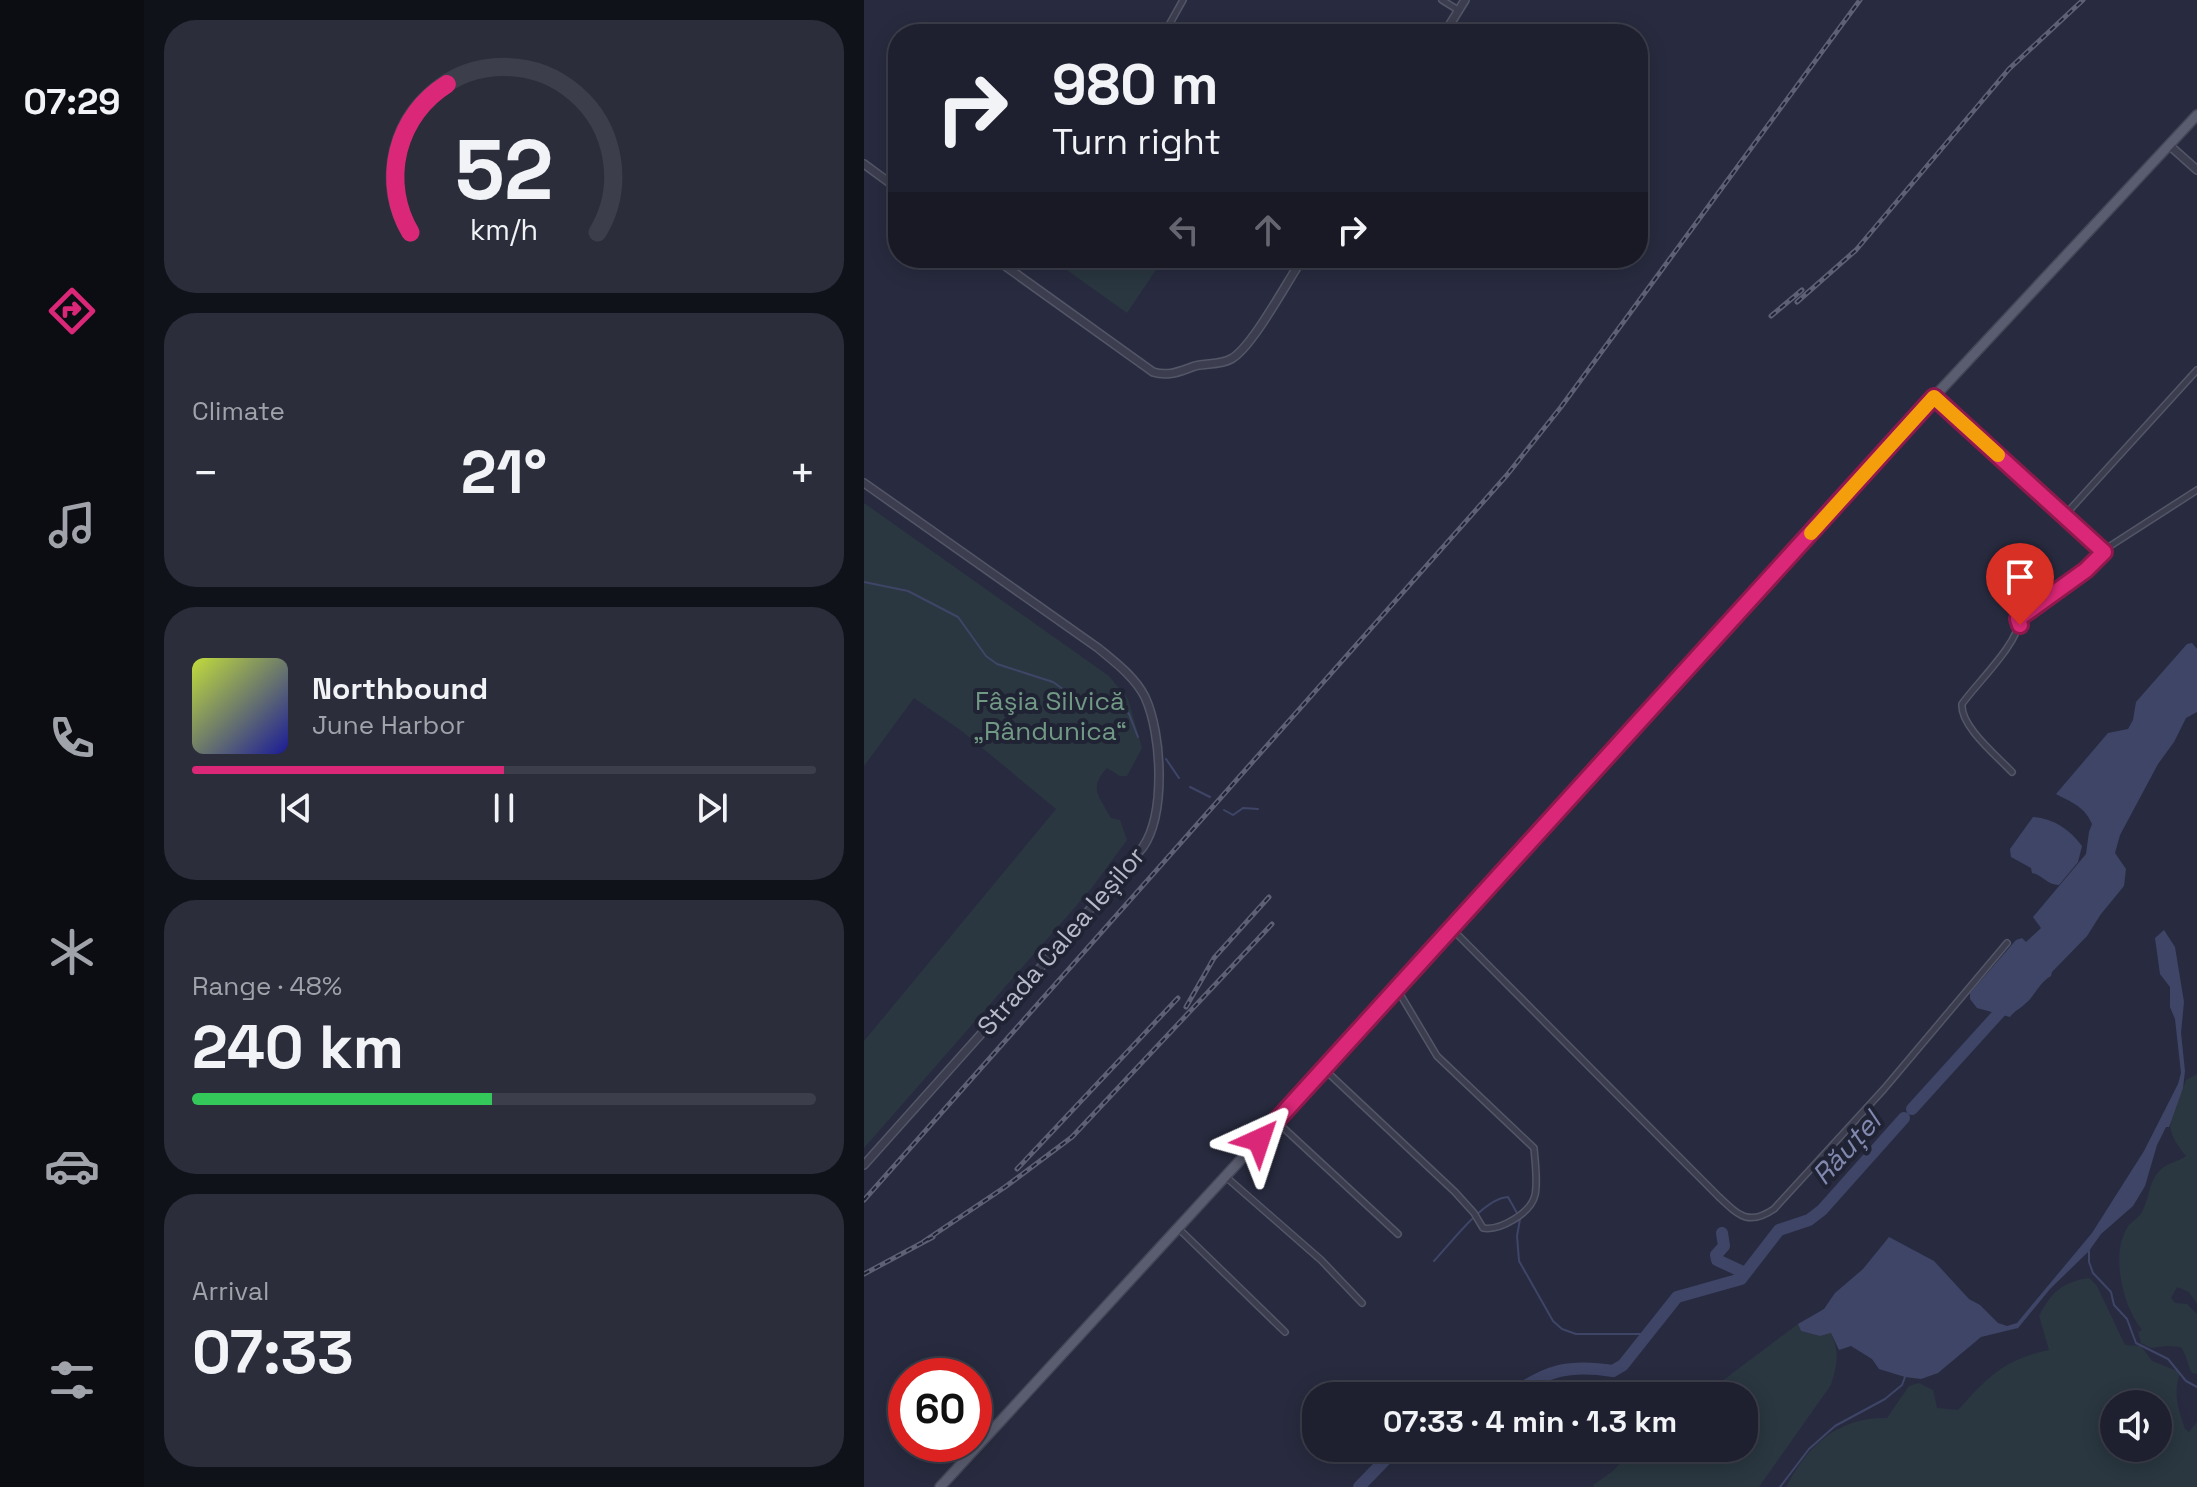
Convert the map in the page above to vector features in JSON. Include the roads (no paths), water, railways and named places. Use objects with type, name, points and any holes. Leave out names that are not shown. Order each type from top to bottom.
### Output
[{"type":"main road","points":[[940,1487],[1226,1177],[1934,397],[2197,115]]},
{"type":"street","points":[[1170,24],[1183,0]]},
{"type":"street","points":[[1442,0],[1458,10]]},
{"type":"street","points":[[1450,24],[1465,0]]},
{"type":"street","points":[[2169,145],[2197,170]]},
{"type":"street","points":[[864,164],[888,182]]},
{"type":"street","points":[[1008,268],[1153,372],[1164,375],[1224,362],[1237,356],[1297,268]]},
{"type":"street","points":[[2065,515],[2197,370]]},
{"type":"street","points":[[1934,397],[2104,552]]},
{"type":"street","name":"Strada Calea Ieșilor","points":[[864,483],[1098,648],[1133,680],[1145,697],[1152,718],[1159,802],[1153,829],[1143,847],[864,1165]]},
{"type":"street","points":[[2012,772],[1974,731],[1963,716],[1962,704],[2014,640],[2020,625],[2018,619],[2086,570],[2146,520],[2197,490]]},
{"type":"street","points":[[1451,928],[1719,1197],[1745,1218],[1754,1219],[1774,1209],[1884,1089],[2007,943]]},
{"type":"street","points":[[1324,1069],[1455,1192],[1483,1228],[1492,1230],[1505,1225],[1534,1198],[1534,1148],[1437,1056],[1397,989]]},
{"type":"street","points":[[1276,1121],[1398,1234]]},
{"type":"street","points":[[1226,1177],[1326,1265],[1362,1303]]},
{"type":"street","points":[[1177,1227],[1285,1332]]},
{"type":"water","points":[[2192,643],[2197,649],[2197,712],[2186,718],[2120,835],[2115,853],[2126,869],[2124,886],[2087,936],[2010,1017],[1977,1008],[1970,999],[1970,993],[2016,940],[2022,938],[2026,942],[2041,928],[2033,917],[2086,854],[2092,824],[2089,818],[2078,806],[2056,794],[2108,733],[2128,729],[2136,702],[2187,644]]},
{"type":"water","points":[[2033,817],[2061,826],[2082,846],[2078,862],[2059,885],[2032,873],[2031,868],[2011,857],[2010,849]]},
{"type":"water","points":[[2164,930],[2175,947],[2184,1002],[2181,1033],[2185,1071],[2183,1088],[2169,1127],[2166,1127],[2157,1145],[2145,1186],[2133,1206],[2101,1234],[2018,1328],[1981,1337],[1938,1373],[1921,1379],[1905,1377],[1879,1369],[1872,1359],[1851,1346],[1839,1350],[1831,1333],[1820,1336],[1801,1331],[1798,1324],[1824,1309],[1835,1293],[1863,1269],[1889,1237],[1934,1261],[1969,1299],[1998,1323],[2007,1326],[2017,1323],[2092,1233],[2144,1151],[2178,1084],[2181,1073],[2175,1019],[2170,1007],[2170,987],[2160,974],[2155,938]]},
{"type":"waterway","points":[[864,582],[908,591],[958,617],[986,656],[997,664],[1053,682],[1080,701],[1115,699],[1129,714],[1138,737]]},
{"type":"waterway","points":[[1166,759],[1179,778]]},
{"type":"waterway","points":[[1190,787],[1210,797]]},
{"type":"waterway","points":[[1224,810],[1233,815],[1243,808],[1258,809]]},
{"type":"waterway","name":"Răuțel","points":[[1912,1109],[2009,1002]]},
{"type":"waterway","name":"Răuțel","points":[[1533,1382],[1559,1371],[1584,1368],[1613,1371],[1623,1365],[1677,1297],[1741,1279],[1779,1230],[1809,1220],[1822,1210],[1904,1118]]},
{"type":"waterway","points":[[1434,1261],[1468,1223],[1499,1199],[1508,1197],[1517,1213]]},
{"type":"waterway","points":[[1520,1219],[1517,1236],[1519,1261],[1553,1321],[1562,1329],[1576,1334],[1649,1334]]},
{"type":"waterway","points":[[1722,1233],[1724,1246],[1716,1255],[1717,1260],[1745,1273]]},
{"type":"waterway","points":[[2089,1251],[2093,1273],[2111,1292],[2114,1305],[2127,1319],[2136,1343],[2168,1359],[2186,1381],[2197,1387]]},
{"type":"waterway","points":[[1780,1487],[1809,1449],[1835,1426],[1885,1399],[1902,1385],[1905,1377]]},
{"type":"waterway","name":"Răuțel","points":[[1359,1487],[1383,1462]]},
{"type":"railway","points":[[864,1200],[1507,475],[1561,407],[1860,0]]},
{"type":"railway","points":[[1797,302],[1856,250],[2009,69],[2083,0]]},
{"type":"railway","points":[[1771,316],[1802,290]]},
{"type":"railway","points":[[1186,1007],[1214,958],[1269,897]]},
{"type":"railway","points":[[923,1242],[1072,1137],[1272,924]]},
{"type":"railway","points":[[1017,1169],[1178,998]]},
{"type":"railway","points":[[864,1274],[933,1237]]},
{"type":"park label","name":"Fâşia Silvică „Rândunica“","points":[[1050,716]]}]
